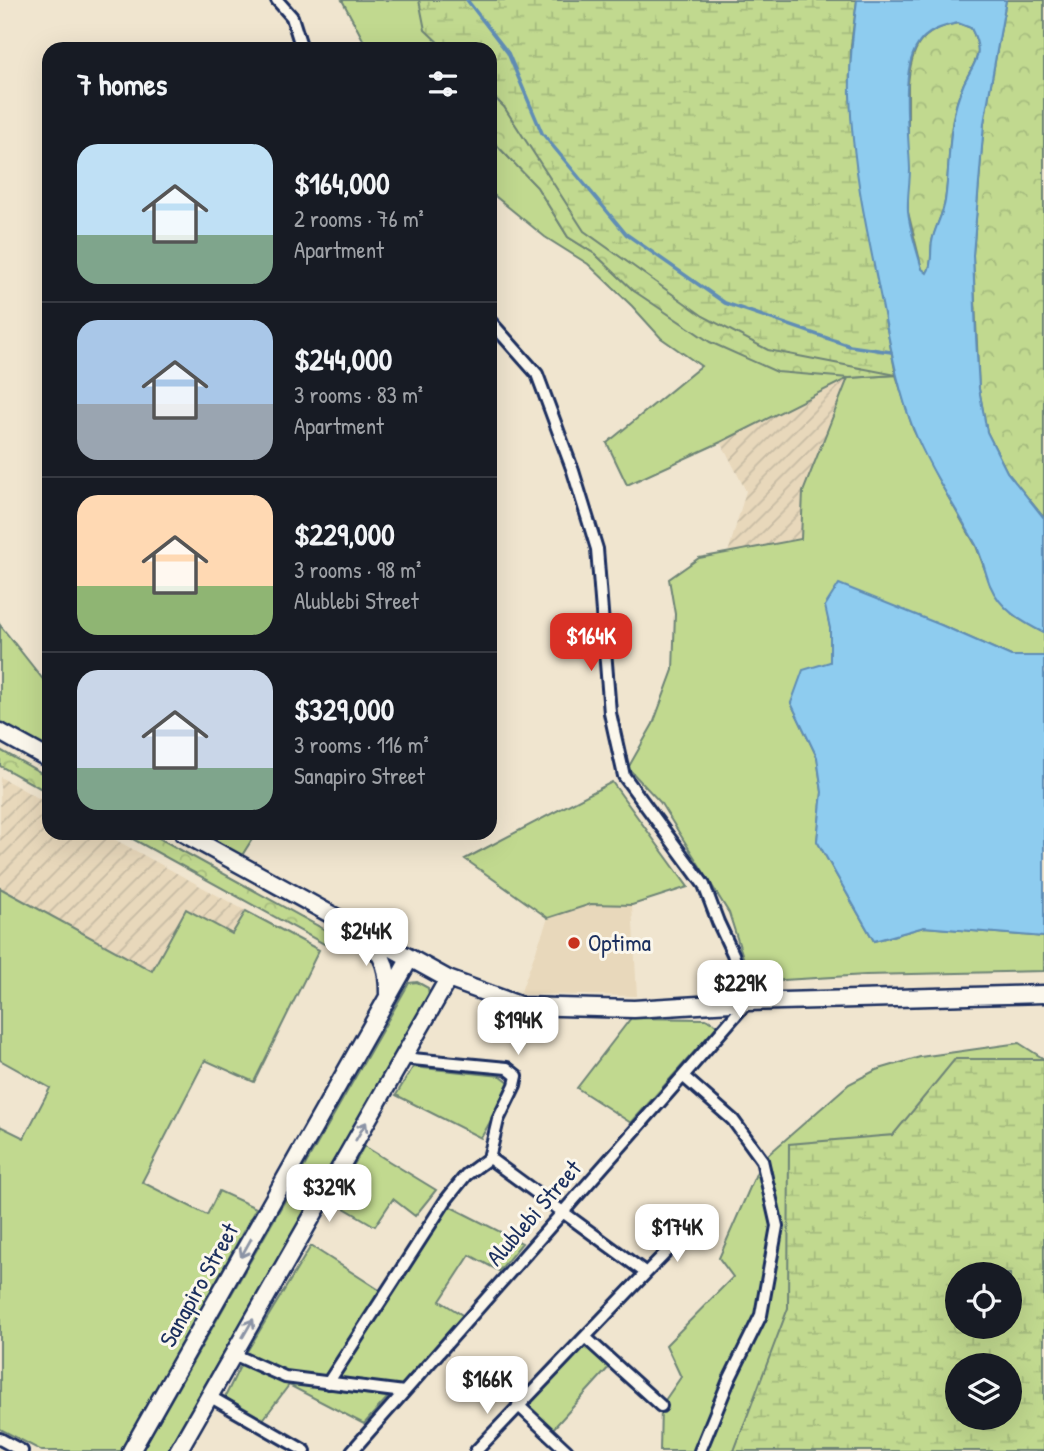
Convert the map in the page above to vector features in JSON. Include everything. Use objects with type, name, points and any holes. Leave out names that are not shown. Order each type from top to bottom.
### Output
[{"type":"main road","points":[[0,732],[42,755]]},
{"type":"main road","points":[[196,840],[448,979],[522,1006],[634,1009],[747,1002],[1044,994]]},
{"type":"main road","points":[[363,933],[379,951],[384,962],[388,973],[388,997]]},
{"type":"main road","name":"Sanapiro Street","points":[[131,1451],[410,958]]},
{"type":"main road","points":[[177,1451],[448,979]]},
{"type":"street","points":[[278,0],[292,17],[300,42]]},
{"type":"street","points":[[497,329],[537,374],[573,471],[597,549],[610,713],[624,776],[704,885],[733,954],[747,1002]]},
{"type":"street","name":"Alublebi Street","points":[[352,1451],[747,1002]]},
{"type":"street","points":[[328,1383],[446,1200],[466,1175],[489,1158],[498,1120],[517,1076],[507,1068],[402,1058]]},
{"type":"street","points":[[683,1076],[733,1120],[762,1160],[777,1226],[761,1315],[729,1380],[700,1451]]},
{"type":"street","points":[[489,1158],[646,1273]]},
{"type":"street","points":[[476,1451],[685,1233]]},
{"type":"street","points":[[585,1337],[661,1406]]},
{"type":"street","points":[[233,1354],[285,1377],[404,1392]]},
{"type":"street","points":[[209,1396],[305,1451]]},
{"type":"street","points":[[518,1405],[567,1451]]},
{"type":"street","points":[[0,1439],[22,1451]]},
{"type":"shaded area","points":[[849,378],[803,492],[801,539],[728,553],[746,491],[721,442]]},
{"type":"shaded area","points":[[0,777],[42,800],[42,840],[116,840],[246,911],[233,934],[152,971],[0,888]]},
{"type":"shaded area","points":[[591,904],[632,905],[637,996],[520,994],[548,918]]},
{"type":"green space","points":[[342,0],[476,0],[454,42],[364,42]]},
{"type":"green space","points":[[419,0],[857,0],[851,45],[850,95],[896,375],[768,350],[703,316],[584,231],[497,100],[497,42],[438,42],[425,30]]},
{"type":"green space","points":[[476,0],[886,324],[896,375],[849,378],[777,372],[710,342],[634,291],[595,254],[568,237],[537,187],[497,145],[497,42],[454,42]]},
{"type":"green space","points":[[1006,0],[1044,0],[1044,518],[1007,472],[987,432],[979,389],[973,255],[984,123]]},
{"type":"green space","points":[[958,23],[971,28],[978,51],[955,110],[945,201],[933,237],[927,273],[922,269],[908,212],[909,72],[915,51],[926,36],[945,26]]},
{"type":"green space","points":[[497,145],[537,187],[568,237],[595,254],[634,291],[849,378],[896,375],[913,429],[976,546],[991,586],[1014,616],[1044,633],[1044,656],[1011,656],[941,625],[826,606],[830,628],[830,662],[791,703],[817,757],[822,792],[817,841],[874,941],[924,927],[1044,937],[1044,971],[866,975],[751,982],[729,913],[660,802],[628,768],[653,724],[673,670],[675,614],[669,579],[699,558],[801,539],[803,492],[848,378],[721,442],[627,485],[607,443],[701,366],[661,338],[588,264],[545,237],[497,198]]},
{"type":"green space","points":[[0,625],[42,678],[42,747],[0,725]]},
{"type":"green space","points":[[0,750],[42,773],[42,789],[0,766]]},
{"type":"green space","points":[[612,782],[688,887],[632,905],[591,904],[548,918],[465,859]]},
{"type":"green space","points":[[135,840],[163,840],[340,938],[324,944]]},
{"type":"green space","points":[[211,840],[252,840],[241,857]]},
{"type":"green space","points":[[0,888],[152,971],[186,909],[232,934],[246,911],[319,950],[254,1082],[205,1060],[142,1182],[207,1215],[219,1191],[256,1208],[124,1451],[42,1451],[0,1429],[0,1126],[24,1138],[50,1088],[0,1060]]},
{"type":"green space","points":[[417,982],[428,988],[429,995],[167,1451],[142,1451],[409,983]]},
{"type":"green space","points":[[631,1018],[706,1019],[718,1025],[631,1123],[577,1088]]},
{"type":"green space","points":[[1019,1043],[1044,1059],[1044,1275],[1022,1333],[1022,1262],[945,1262],[945,1339],[1020,1339],[1015,1353],[945,1353],[945,1430],[973,1430],[1001,1451],[660,1451],[661,1406],[681,1377],[666,1345],[733,1277],[719,1258],[762,1160],[849,1084],[876,1070],[920,1057]]},
{"type":"green space","points":[[955,1059],[1044,1059],[1044,1451],[734,1451],[788,1308],[789,1144],[893,1135]]},
{"type":"green space","points":[[413,1067],[501,1076],[509,1082],[508,1090],[481,1138],[396,1095]]},
{"type":"green space","points":[[364,1146],[436,1190],[415,1216],[393,1199],[375,1226],[334,1202]]},
{"type":"green space","points":[[447,1205],[522,1243],[499,1271],[470,1255],[440,1301],[467,1318],[405,1390],[333,1381]]},
{"type":"green space","points":[[311,1246],[384,1293],[329,1378],[291,1373],[246,1353]]},
{"type":"green space","points":[[584,1342],[611,1365],[551,1431],[524,1406]]},
{"type":"green space","points":[[242,1362],[289,1384],[388,1397],[364,1424],[289,1385],[262,1421],[225,1397]]},
{"type":"water","points":[[857,0],[1006,0],[984,123],[973,255],[979,389],[987,432],[1007,472],[1044,518],[1044,633],[1012,614],[994,594],[976,545],[919,443],[903,397],[866,223],[854,147],[850,83]],"holes":[[[958,23],[971,28],[977,45],[977,57],[955,110],[945,201],[933,237],[931,262],[927,273],[922,269],[908,212],[909,72],[917,46],[930,33]]]},
{"type":"water","points":[[839,584],[1011,656],[1044,656],[1044,937],[924,927],[874,941],[817,841],[822,792],[817,757],[791,703],[803,670],[830,662],[830,628],[825,606]]},
{"type":"waterway","points":[[467,0],[508,53],[542,133],[626,234],[725,303],[850,346],[891,352]]},
{"type":"place","name":"Optima","points":[[574,943]]}]
